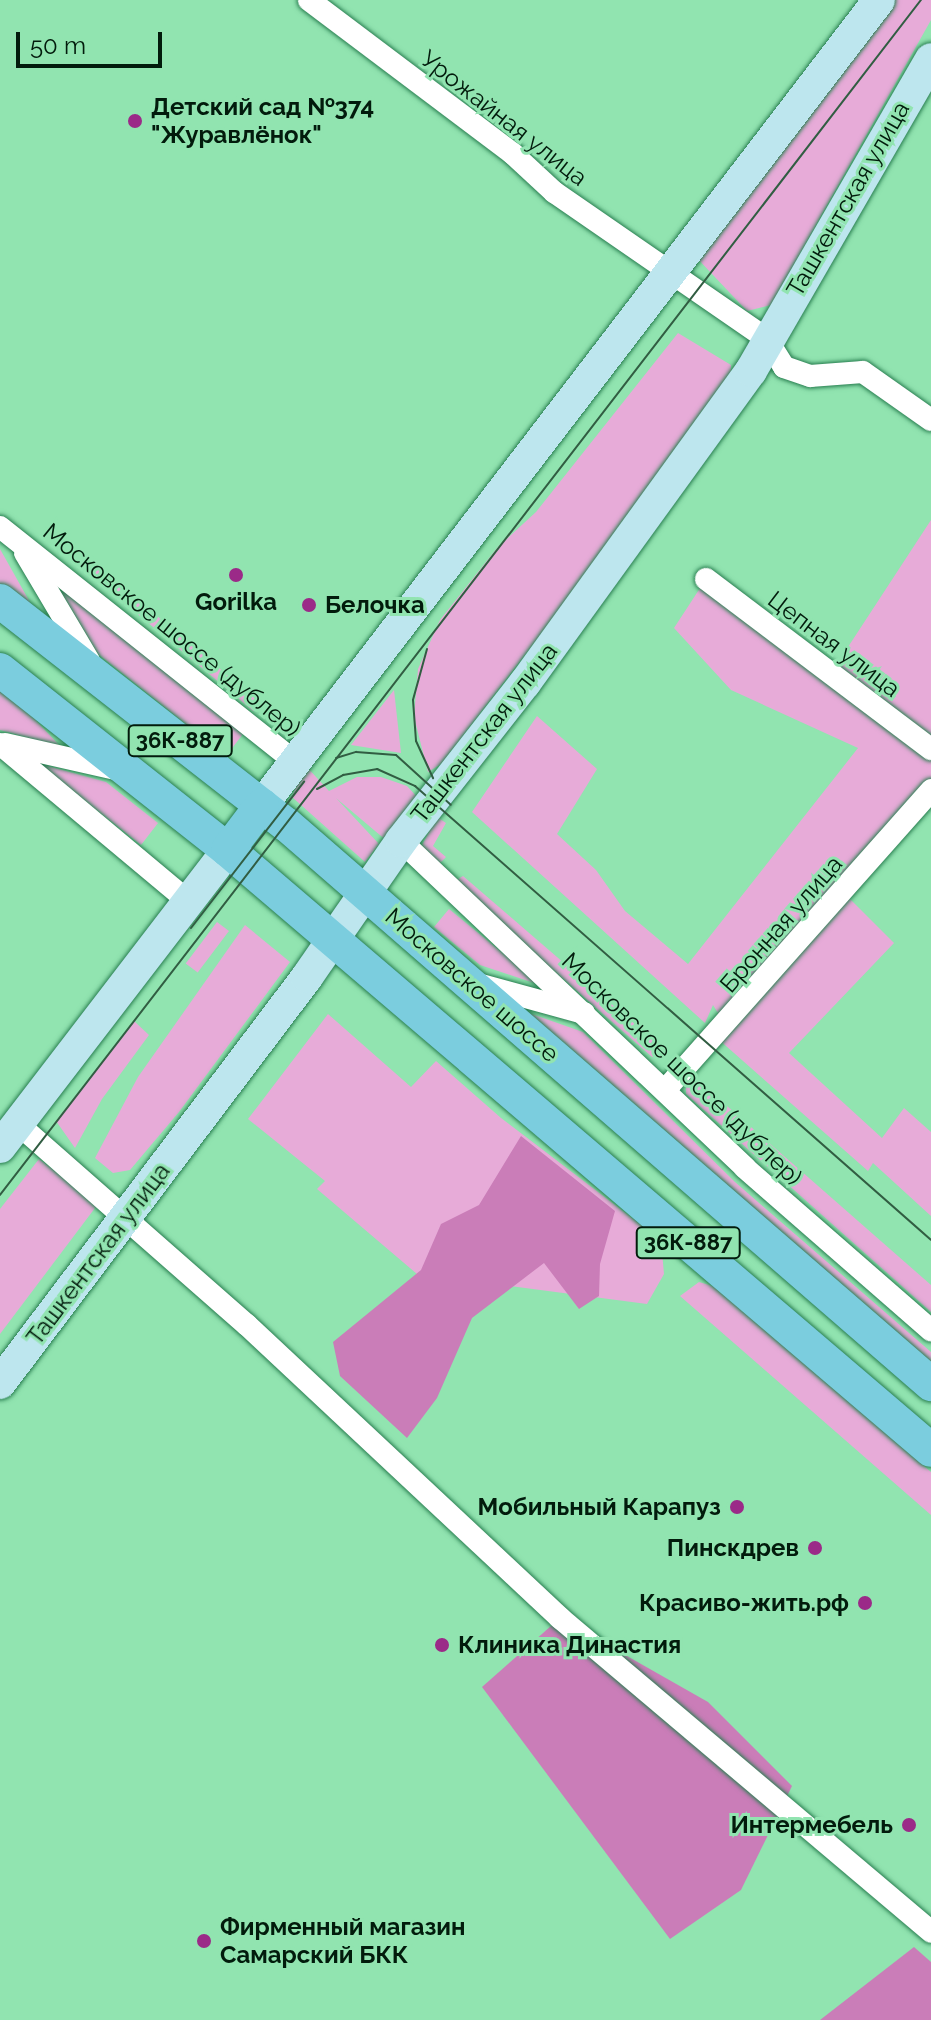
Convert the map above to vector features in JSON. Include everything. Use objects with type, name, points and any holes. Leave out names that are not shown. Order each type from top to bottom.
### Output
[{"type":"main road","points":[[9,1135],[189,902],[293,760],[879,0]]},
{"type":"main road","name":"Ташкентская улица","points":[[0,1383],[401,841],[525,683],[751,371],[766,338],[931,59]]},
{"type":"main road","name":"Московское шоссе","points":[[0,601],[262,805],[931,1384]]},
{"type":"main road","name":"36К-887","points":[[0,670],[228,850],[931,1450]]},
{"type":"street","name":"Урожайная улица","points":[[309,0],[513,154],[554,192],[766,338]]},
{"type":"street","points":[[766,338],[784,367],[810,376],[863,372],[931,420]]},
{"type":"street","name":"Московское шоссе (дублер)","points":[[0,527],[293,760]]},
{"type":"street","name":"Московское шоссе (дублер)","points":[[19,542],[98,678]]},
{"type":"street","name":"Цепная улица","points":[[706,579],[931,749]]},
{"type":"street","points":[[0,743],[129,772]]},
{"type":"street","points":[[0,743],[189,902]]},
{"type":"street","name":"Бронная улица","points":[[666,1089],[931,790]]},
{"type":"street","name":"Московское шоссе (дублер)","points":[[401,841],[589,1014],[745,1168],[931,1330]]},
{"type":"street","points":[[467,981],[589,1014]]},
{"type":"street","points":[[9,1135],[126,1216],[560,1618],[931,1932]]},
{"type":"shaded area","points":[[887,0],[931,0],[931,20],[771,305],[747,311],[696,257]]},
{"type":"shaded area","points":[[678,333],[731,365],[731,378],[657,483],[441,764],[428,772],[414,717],[418,669],[440,620],[498,547],[536,512]]},
{"type":"shaded area","points":[[931,520],[931,790],[843,892],[894,943],[789,1053],[882,1138],[904,1108],[931,1132],[931,1216],[873,1163],[868,1171],[717,1038],[726,1026],[713,1005],[705,1023],[472,812],[537,716],[597,769],[557,834],[596,870],[625,911],[688,964],[858,748],[731,690],[674,628],[706,579],[831,673]]},
{"type":"shaded area","points":[[0,549],[36,613],[0,584]]},
{"type":"shaded area","points":[[88,558],[260,703],[253,711],[81,566]]},
{"type":"shaded area","points":[[56,583],[243,734],[226,756],[98,654]]},
{"type":"shaded area","points":[[0,688],[27,711],[61,747],[0,730]]},
{"type":"shaded area","points":[[394,690],[401,753],[351,745]]},
{"type":"shaded area","points":[[37,763],[106,782],[158,823],[141,845]]},
{"type":"shaded area","points":[[305,765],[329,791],[357,777],[381,777],[407,786],[419,799],[387,841],[336,798],[379,844],[365,862],[292,797]]},
{"type":"shaded area","points":[[437,817],[446,823],[433,846],[446,857],[437,866],[422,845]]},
{"type":"shaded area","points":[[463,876],[669,1055],[652,1057],[453,882]]},
{"type":"shaded area","points":[[449,909],[543,986],[480,965],[434,927]]},
{"type":"shaded area","points":[[217,922],[229,931],[198,973],[186,964]]},
{"type":"shaded area","points":[[245,925],[290,962],[179,1112],[130,1170],[113,1173],[95,1158],[138,1077]]},
{"type":"shaded area","points":[[529,1013],[583,1032],[735,1182],[931,1352],[931,1364]]},
{"type":"shaded area","points":[[328,1014],[411,1087],[436,1061],[501,1118],[661,1240],[664,1274],[647,1304],[417,1274],[317,1189],[325,1181],[248,1119]]},
{"type":"shaded area","points":[[134,1021],[149,1035],[102,1099],[75,1148],[56,1121]]},
{"type":"shaded area","points":[[686,1070],[931,1285],[931,1312],[686,1094]]},
{"type":"shaded area","points":[[521,1136],[615,1211],[600,1264],[599,1296],[579,1309],[544,1263],[472,1318],[437,1398],[407,1438],[340,1376],[333,1342],[421,1270],[441,1224],[479,1205]]},
{"type":"shaded area","points":[[39,1159],[98,1204],[0,1334],[0,1209]]},
{"type":"shaded area","points":[[699,1282],[716,1287],[931,1472],[931,1515],[680,1296]]},
{"type":"shaded area","points":[[560,1618],[708,1702],[792,1786],[741,1890],[670,1939],[482,1687]]},
{"type":"shaded area","points":[[914,1947],[931,1962],[931,2020],[820,2020]]},
{"type":"tram line","points":[[0,1195],[921,0]]},
{"type":"tram line","points":[[427,649],[413,700],[416,741],[433,778]]},
{"type":"tram line","points":[[336,758],[356,752],[396,755],[451,805]]},
{"type":"tram line","points":[[317,789],[343,775],[377,769],[415,786],[931,1240]]},
{"type":"tram line","points":[[191,928],[304,782]]},
{"type":"place","name":"Детский сад №374 \"Журавлёнок\"","points":[[135,121]]},
{"type":"place","name":"Gorilka","points":[[236,575]]},
{"type":"place","name":"Белочка","points":[[309,605]]},
{"type":"place","name":"Мобильный Карапуз","points":[[737,1507]]},
{"type":"place","name":"Пинскдрев","points":[[815,1548]]},
{"type":"place","name":"Красиво-жить.рф","points":[[865,1603]]},
{"type":"place","name":"Клиника Династия","points":[[442,1645]]},
{"type":"place","name":"Интермебель","points":[[909,1825]]},
{"type":"place","name":"Фирменный магазин Самарский БКК","points":[[204,1941]]}]
